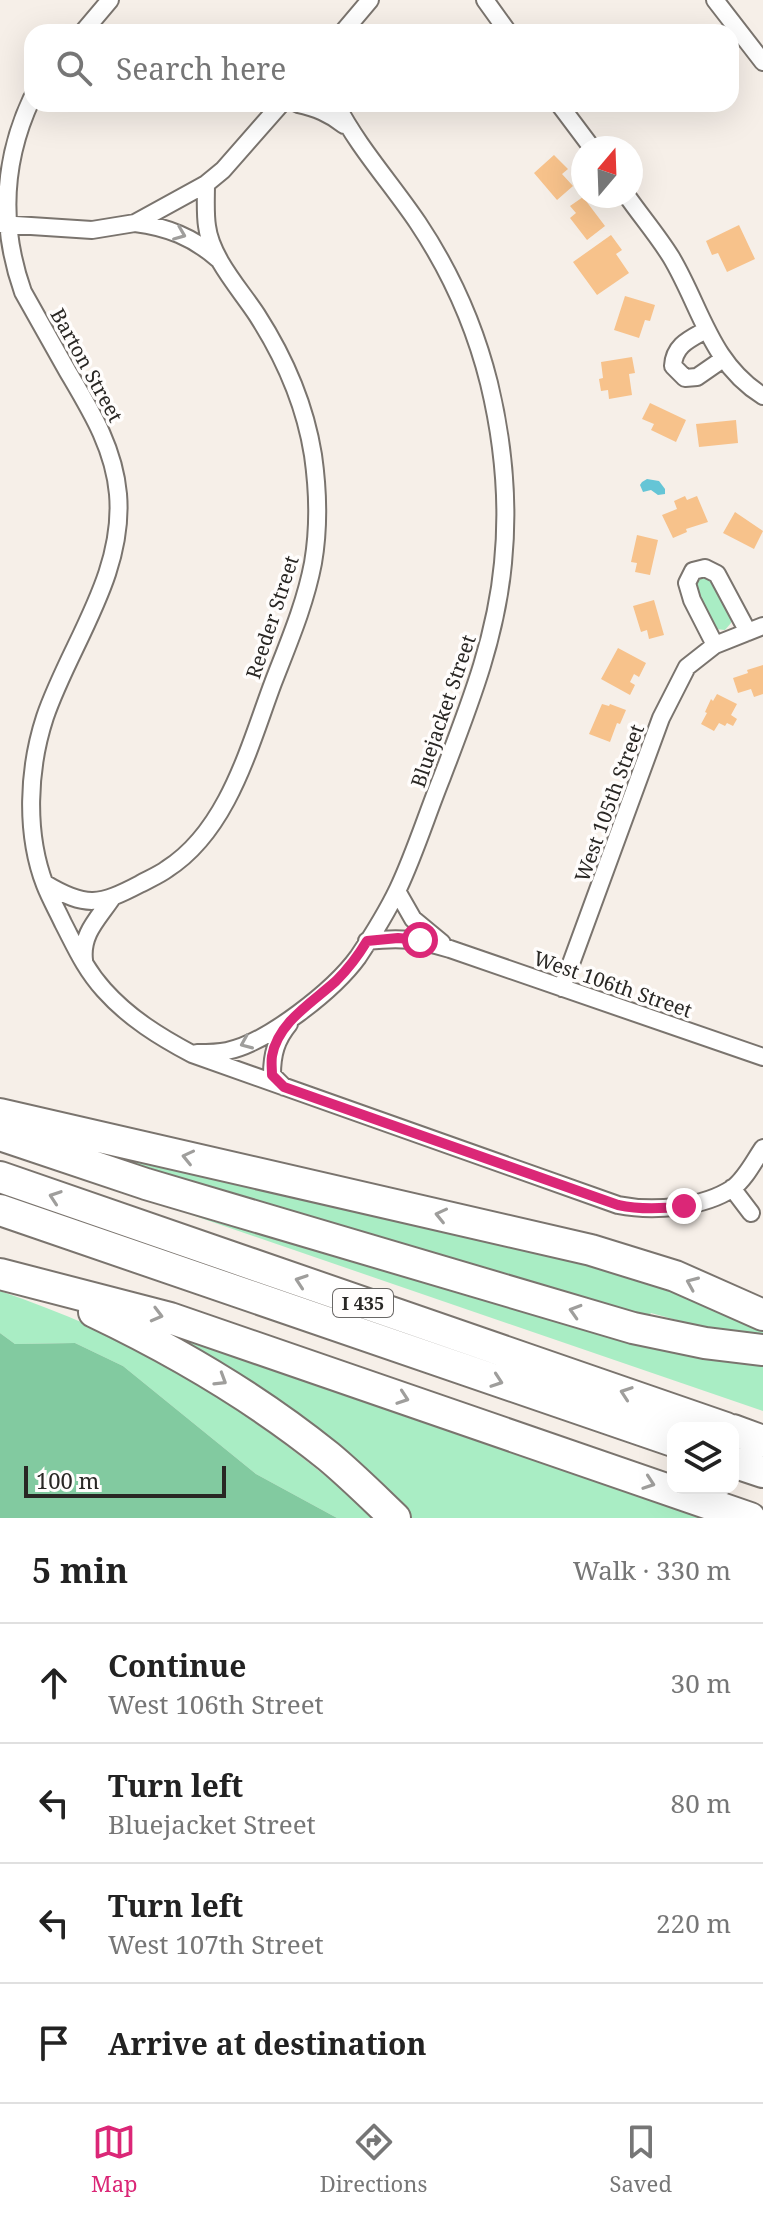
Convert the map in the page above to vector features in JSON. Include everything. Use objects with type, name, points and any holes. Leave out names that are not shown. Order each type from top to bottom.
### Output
[{"type":"highway","points":[[0,1114],[591,1250],[675,1276],[763,1315]]},
{"type":"highway","points":[[0,1135],[146,1184],[609,1321],[671,1337],[763,1350]]},
{"type":"highway","name":"I 435","points":[[0,1177],[709,1422]]},
{"type":"highway","name":"I 435","points":[[0,1210],[667,1439]]},
{"type":"highway","points":[[0,1274],[135,1331],[227,1383],[330,1457],[395,1518]]},
{"type":"highway","points":[[0,1274],[170,1318],[750,1518]]},
{"type":"highway","points":[[739,1432],[763,1441]]},
{"type":"highway","points":[[739,1464],[763,1472]]},
{"type":"street","points":[[90,24],[110,0]]},
{"type":"street","points":[[350,24],[370,0]]},
{"type":"street","points":[[485,0],[502,24]]},
{"type":"street","points":[[715,0],[734,24]]},
{"type":"street","points":[[739,30],[762,59]]},
{"type":"street","name":"Barton Street","points":[[25,112],[10,157],[3,224],[16,275],[107,442],[118,495],[118,525],[113,555],[45,716],[32,778],[34,839],[44,883],[84,966],[129,1014],[192,1054],[618,1205],[660,1209],[684,1206],[732,1188]]},
{"type":"street","points":[[3,224],[92,230],[135,223],[206,184],[277,112]]},
{"type":"street","name":"Bluejacket Street","points":[[324,112],[348,128]]},
{"type":"street","name":"Bluejacket Street","points":[[192,1054],[228,1051],[264,1036],[294,1017],[356,959],[397,891],[478,682],[496,612],[506,514],[503,468],[498,426],[478,346],[440,259],[340,112]]},
{"type":"street","points":[[565,112],[583,136]]},
{"type":"street","name":"Reeder Street","points":[[44,883],[66,896],[98,902],[112,898],[168,869],[211,826],[228,797],[297,621],[313,562],[317,494],[304,416],[272,340],[219,260],[207,228],[206,184]]},
{"type":"street","points":[[636,208],[671,257],[723,359],[737,377],[763,396]]},
{"type":"street","name":"Reeder Street","points":[[135,223],[155,225],[184,235],[219,260]]},
{"type":"street","points":[[706,330],[679,347],[673,357],[673,366],[685,378],[697,377],[723,359]]},
{"type":"street","name":"West 105th Street","points":[[562,988],[661,718],[687,667],[715,645],[755,629],[717,574],[705,568],[693,571],[687,583],[692,600],[715,645]]},
{"type":"street","name":"West 106th Street","points":[[397,891],[413,919],[450,949]]},
{"type":"street","name":"Reeder Street","points":[[84,966],[86,934],[112,898]]},
{"type":"street","name":"West 106th Street","points":[[367,941],[398,938],[420,940],[763,1057]]},
{"type":"street","name":"Bluejacket Street","points":[[284,1087],[272,1075],[272,1056],[279,1036],[294,1017]]},
{"type":"street","points":[[751,1213],[732,1188],[743,1178],[763,1148]]},
{"type":"green space","points":[[699,576],[712,577],[731,617],[731,623],[725,630],[715,629],[710,624],[694,585]]},
{"type":"green space","points":[[53,1138],[631,1275],[702,1300],[763,1328],[763,1340],[746,1339],[651,1313],[645,1322],[192,1188]]},
{"type":"green space","points":[[195,1208],[763,1358],[763,1411],[192,1215]]},
{"type":"green space","points":[[0,1291],[91,1326],[186,1375],[286,1445],[375,1518],[337,1518],[256,1474],[123,1366],[75,1343],[15,1344],[0,1333]]},
{"type":"green space","points":[[166,1329],[715,1518],[412,1518],[388,1493],[162,1335]]},
{"type":"green space","points":[[0,1333],[15,1344],[75,1343],[123,1366],[256,1474],[337,1518],[0,1518]]},
{"type":"water","points":[[647,479],[659,481],[665,494],[658,495],[651,490],[643,492],[640,485]]},
{"type":"building","points":[[554,155],[568,169],[562,174],[571,188],[557,200],[534,173]]},
{"type":"building","points":[[572,208],[591,208],[605,226],[587,240],[570,218],[576,213]]},
{"type":"building","points":[[739,225],[755,259],[727,272],[718,253],[712,255],[706,241]]},
{"type":"building","points":[[611,235],[622,250],[616,254],[629,273],[597,295],[573,262]]},
{"type":"building","points":[[625,296],[655,305],[650,321],[645,320],[639,338],[614,330]]},
{"type":"building","points":[[632,357],[635,373],[629,374],[632,395],[609,399],[608,390],[601,391],[601,362]]},
{"type":"building","points":[[650,403],[686,420],[676,442],[651,430],[654,424],[642,419]]},
{"type":"building","points":[[736,420],[738,443],[699,447],[696,424]]},
{"type":"building","points":[[685,496],[687,500],[697,496],[708,522],[686,529],[687,532],[673,538],[662,515],[677,509],[674,501]]},
{"type":"building","points":[[735,512],[763,531],[754,549],[723,533]]},
{"type":"building","points":[[637,535],[658,540],[650,575],[635,572],[637,563],[631,562]]},
{"type":"building","points":[[654,600],[664,635],[649,639],[647,630],[641,632],[633,606]]},
{"type":"building","points":[[618,648],[646,663],[639,677],[634,674],[630,682],[635,685],[630,695],[601,679]]},
{"type":"building","points":[[763,665],[763,694],[754,697],[751,689],[738,693],[733,678]]},
{"type":"building","points":[[717,694],[737,704],[731,715],[737,719],[733,726],[719,723],[714,731],[701,724],[711,699],[713,701]]},
{"type":"building","points":[[602,704],[626,710],[610,742],[589,734]]},
{"type":"route","points":[[420,940],[398,938],[367,941],[356,959],[294,1017],[279,1036],[272,1056],[272,1075],[284,1087],[618,1205],[660,1209],[684,1206]]}]
